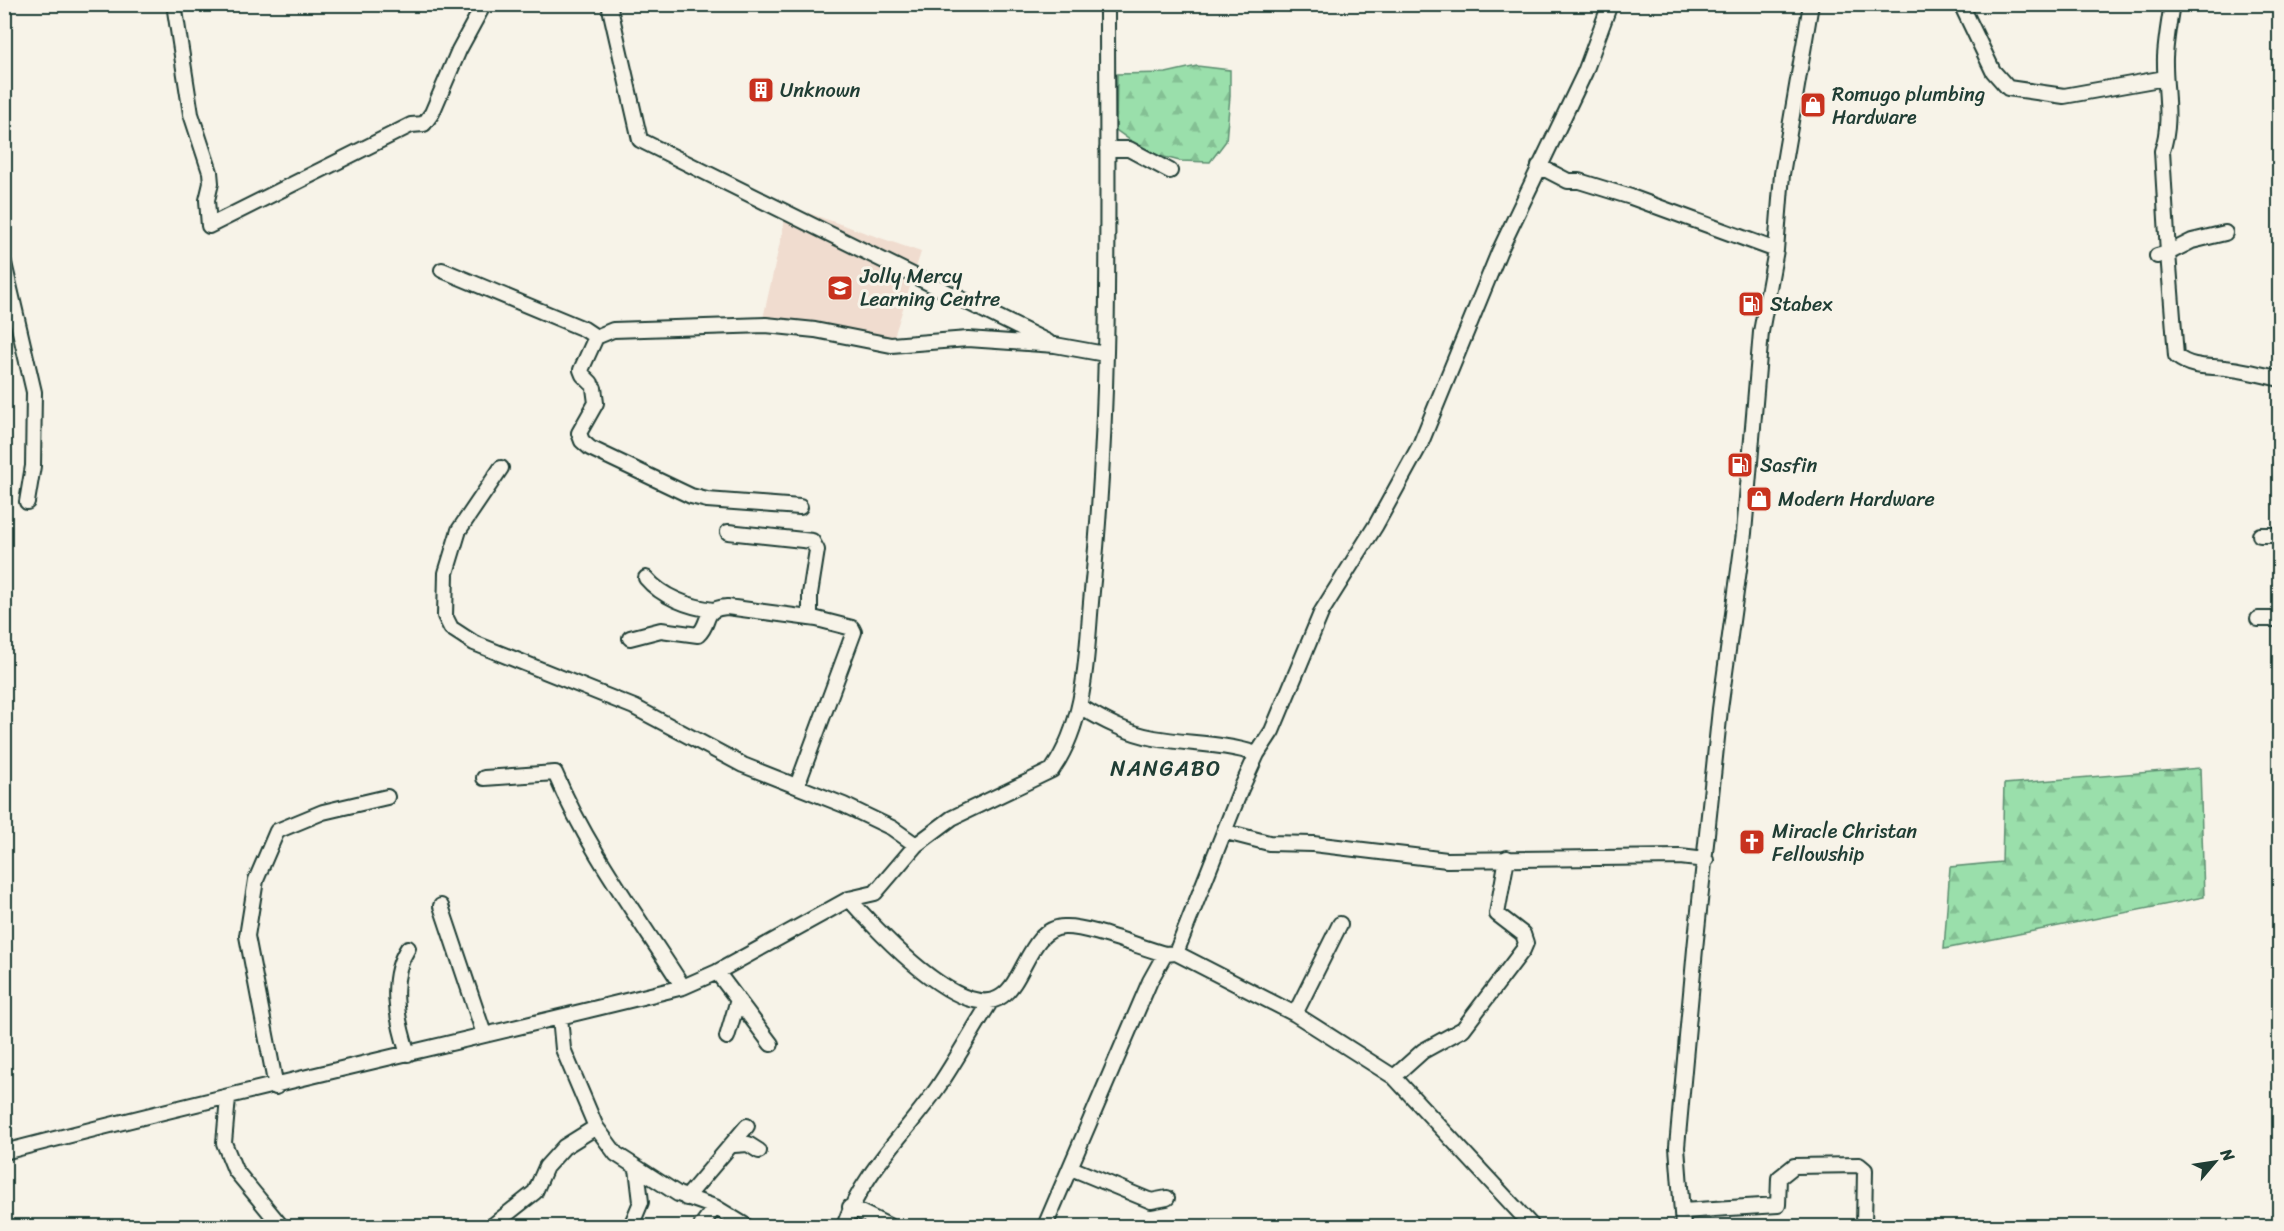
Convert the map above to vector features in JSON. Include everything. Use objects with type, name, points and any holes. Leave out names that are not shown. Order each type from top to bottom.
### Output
[{"type":"street","points":[[174,4],[191,114],[210,172],[211,183],[207,200],[209,226],[411,124],[424,124],[432,114],[465,39],[484,4]]},
{"type":"street","points":[[609,4],[640,140],[1055,345]]},
{"type":"street","points":[[4,1152],[178,1107],[276,1087],[484,1034],[683,987],[717,972],[849,899],[875,893],[916,845],[952,818],[1052,770],[1060,758],[1081,707],[1105,449],[1107,4]]},
{"type":"street","points":[[1045,1227],[1150,981],[1171,954],[1226,832],[1257,754],[1272,731],[1322,611],[1376,525],[1420,445],[1499,252],[1585,72],[1610,4]]},
{"type":"street","points":[[1683,1227],[1677,1148],[1720,709],[1744,533],[1761,332],[1776,250],[1782,174],[1811,4]]},
{"type":"street","points":[[1961,4],[1993,71],[2008,88],[2064,96],[2165,78]]},
{"type":"street","points":[[2172,4],[2165,78],[2169,115],[2167,139],[2162,152],[2163,255],[2176,356],[2186,364],[2206,368],[2229,368],[2280,379]]},
{"type":"street","points":[[1107,149],[1129,149],[1170,171]]},
{"type":"street","points":[[1539,166],[1568,181],[1579,181],[1631,197],[1776,250]]},
{"type":"street","points":[[2163,255],[2192,241],[2225,233]]},
{"type":"street","points":[[4,263],[34,392],[33,466],[27,502]]},
{"type":"street","points":[[442,270],[584,329],[596,337]]},
{"type":"street","points":[[800,507],[707,500],[692,496],[590,448],[582,441],[579,433],[596,403],[592,386],[582,375],[581,370],[596,337],[613,330],[766,325],[815,330],[891,345],[968,339],[1055,345],[1105,354]]},
{"type":"street","points":[[501,468],[459,530],[451,552],[443,601],[445,616],[451,628],[474,643],[634,707],[743,765],[892,828],[916,845]]},
{"type":"street","points":[[728,532],[812,541],[817,550],[810,594],[810,618]]},
{"type":"street","points":[[2260,535],[2280,535]]},
{"type":"street","points":[[646,578],[655,587],[676,599],[713,610],[727,607],[810,618],[844,624],[852,628],[854,632],[797,786]]},
{"type":"street","points":[[630,639],[661,630],[698,635],[713,610]]},
{"type":"street","points":[[2258,619],[2280,619]]},
{"type":"street","points":[[1081,707],[1110,725],[1131,732],[1154,738],[1235,748],[1257,754]]},
{"type":"street","points":[[484,778],[555,773],[567,803],[592,845],[683,987]]},
{"type":"street","points":[[276,1087],[247,936],[256,880],[277,831],[323,812],[387,797]]},
{"type":"street","points":[[1226,832],[1269,843],[1313,844],[1447,860],[1680,857],[1706,860]]},
{"type":"street","points":[[1394,1077],[1416,1056],[1463,1029],[1523,950],[1526,944],[1524,934],[1497,914],[1507,858]]},
{"type":"street","points":[[849,899],[889,943],[943,986],[968,999],[991,1000],[1002,996],[1044,935],[1064,927],[1171,954],[1294,1014],[1394,1077],[1532,1227]]},
{"type":"street","points":[[441,906],[484,1034]]},
{"type":"street","points":[[1294,1014],[1340,924]]},
{"type":"street","points":[[408,948],[399,962],[396,997],[402,1036],[408,1054]]},
{"type":"street","points":[[717,972],[737,1003],[771,1044]]},
{"type":"street","points":[[844,1227],[850,1208],[889,1151],[939,1086],[991,1000]]},
{"type":"street","points":[[727,1037],[737,1003]]},
{"type":"street","points":[[560,1017],[563,1049],[596,1127],[616,1154],[686,1198],[715,1207],[746,1227]]},
{"type":"street","points":[[228,1098],[224,1143],[235,1170],[281,1227]]},
{"type":"street","points":[[686,1198],[747,1126]]},
{"type":"street","points":[[492,1227],[535,1192],[546,1167],[564,1147],[596,1127]]},
{"type":"street","points":[[734,1144],[748,1144],[759,1151]]},
{"type":"street","points":[[1682,1211],[1778,1204],[1779,1178],[1794,1166],[1859,1165],[1865,1170],[1864,1227]]},
{"type":"street","points":[[631,1227],[641,1202],[637,1168]]},
{"type":"street","points":[[1071,1168],[1151,1201],[1167,1198]]},
{"type":"street","points":[[701,1227],[715,1207]]},
{"type":"street","points":[[850,1208],[889,1227]]},
{"type":"shaded area","name":"Jolly Mercy Learning Centre","points":[[788,206],[921,252],[892,343],[762,323]]},
{"type":"green space","points":[[1197,66],[1230,70],[1226,141],[1210,162],[1180,161],[1148,153],[1116,130],[1117,74],[1166,73]]},
{"type":"green space","points":[[2200,768],[2204,897],[1944,949],[1950,867],[2002,862],[2004,784]]},
{"type":"place","name":"Unknown","points":[[761,90]]},
{"type":"place","name":"Romugo plumbing Hardware","points":[[1813,105]]},
{"type":"place","name":"Jolly Mercy Learning Centre","points":[[840,288]]},
{"type":"place","name":"Stabex","points":[[1751,304]]},
{"type":"place","name":"Sasfin","points":[[1740,465]]},
{"type":"place","name":"Modern Hardware","points":[[1759,499]]},
{"type":"place","name":"Miracle Christan Fellowship","points":[[1752,842]]},
{"type":"district","name":"NANGABO","points":[[1166,768]]}]
